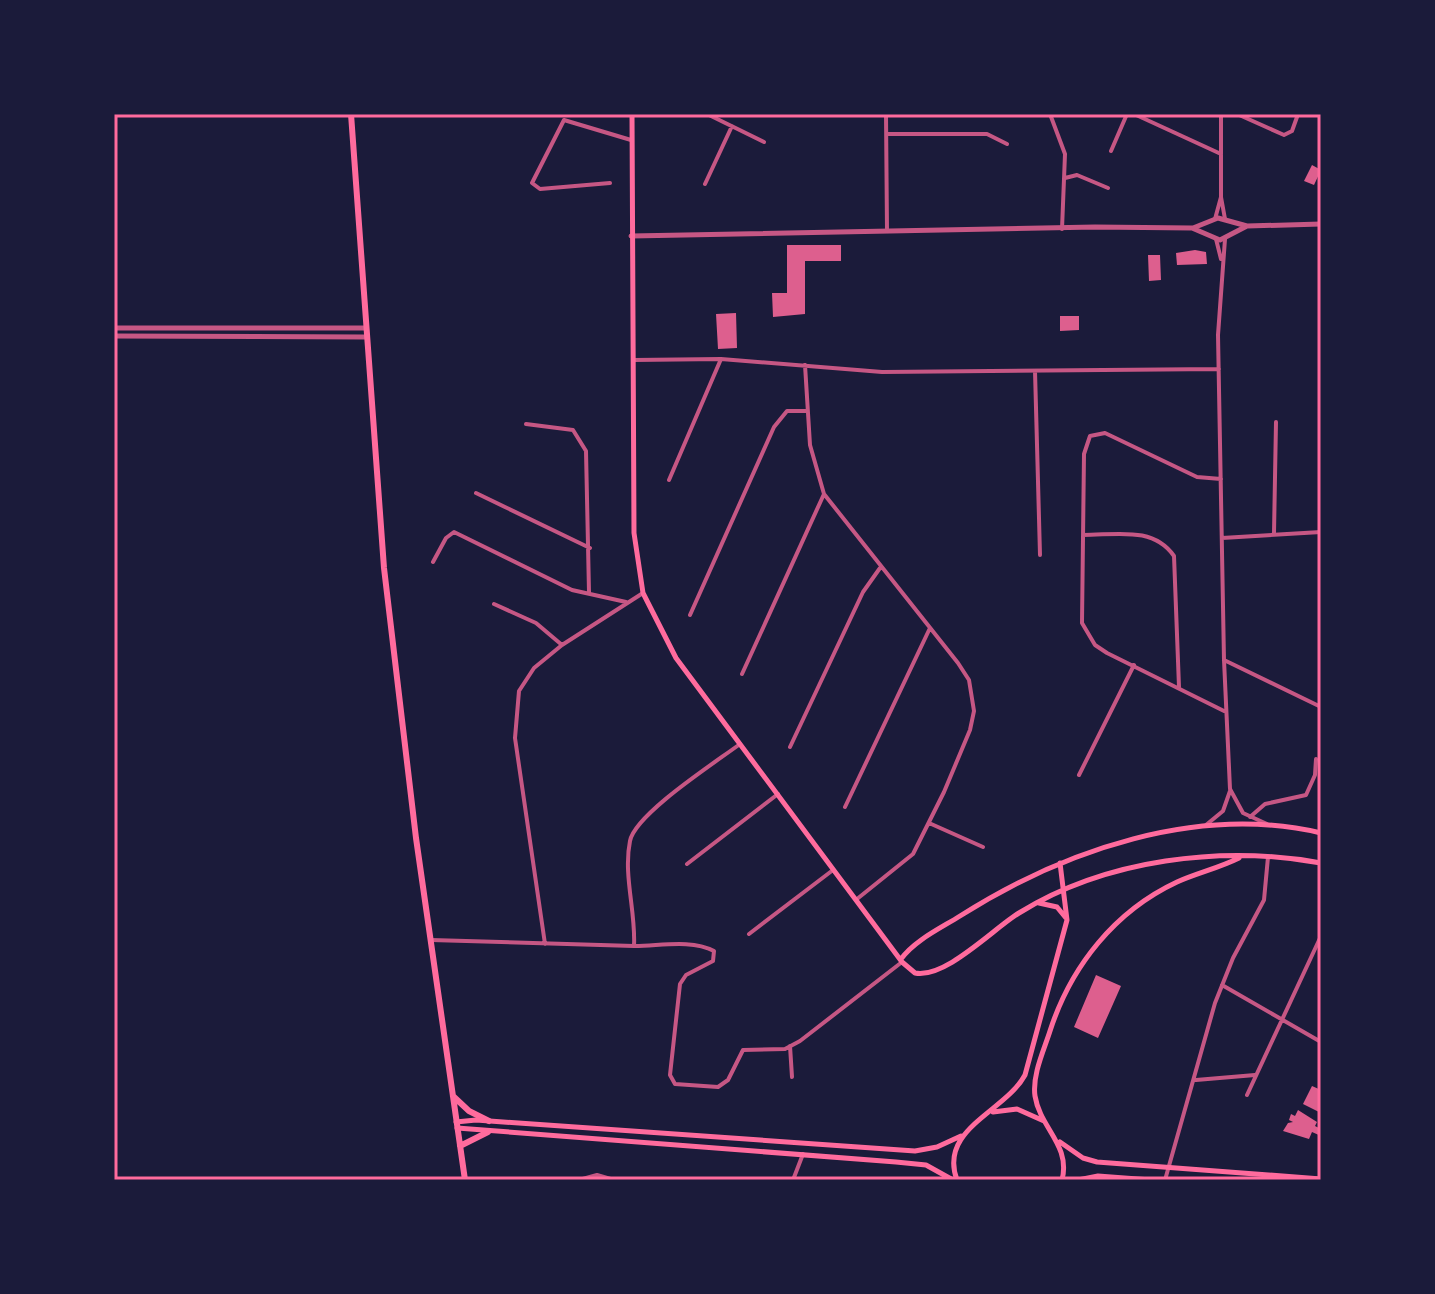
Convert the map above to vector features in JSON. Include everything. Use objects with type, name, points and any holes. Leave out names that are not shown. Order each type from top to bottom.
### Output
[{"type":"main road","points":[[351,114],[384,568],[451,1094],[465,1180]]},
{"type":"main road","points":[[632,114],[634,533],[643,593],[676,658],[901,960],[915,973],[936,971],[1020,912],[1038,903],[1064,891],[1165,862],[1219,856],[1321,863]]},
{"type":"main road","points":[[901,960],[921,941],[993,895],[1060,863],[1143,837],[1202,828],[1268,824],[1321,833]]},
{"type":"main road","points":[[1240,858],[1179,881],[1143,901],[1112,928],[1086,958],[1060,1004],[1040,1064],[1035,1096],[1045,1123],[1059,1142],[1089,1161],[1321,1179]]},
{"type":"main road","points":[[457,1125],[489,1121],[915,1151],[937,1147],[961,1136],[992,1112],[1025,1075],[1067,920],[1060,863]]},
{"type":"main road","points":[[1038,903],[1057,907],[1067,920]]},
{"type":"main road","points":[[451,1094],[469,1111],[489,1121]]},
{"type":"main road","points":[[992,1112],[1017,1109],[1045,1123]]},
{"type":"main road","points":[[457,1125],[488,1132],[926,1165],[955,1180]]},
{"type":"main road","points":[[460,1146],[488,1132]]},
{"type":"main road","points":[[955,1180],[953,1163],[961,1136]]},
{"type":"main road","points":[[728,1149],[730,1138]]},
{"type":"main road","points":[[1059,1142],[1065,1165],[1062,1180]]},
{"type":"main road","points":[[1078,1180],[1151,1180]]},
{"type":"street","points":[[707,114],[764,142]]},
{"type":"street","points":[[886,114],[887,231]]},
{"type":"street","points":[[1050,114],[1065,154],[1062,229]]},
{"type":"street","points":[[1111,151],[1127,114]]},
{"type":"street","points":[[1134,114],[1221,154]]},
{"type":"street","points":[[1221,114],[1221,197],[1230,233]]},
{"type":"street","points":[[1237,114],[1284,135],[1292,131],[1297,117]]},
{"type":"street","points":[[610,183],[540,189],[532,183],[564,120],[631,140]]},
{"type":"street","points":[[705,184],[732,126]]},
{"type":"street","points":[[886,134],[987,134],[1007,144]]},
{"type":"street","points":[[1065,178],[1077,175],[1108,188]]},
{"type":"street","points":[[1210,234],[1221,197]]},
{"type":"street","points":[[631,236],[1192,228],[1213,221],[1247,226],[1321,224]]},
{"type":"street","points":[[1247,226],[1230,233],[1225,239],[1222,261],[1219,369],[1225,712],[1230,789],[1237,807],[1250,817],[1268,824]]},
{"type":"street","points":[[1192,228],[1216,239],[1222,261]]},
{"type":"street","points":[[1216,239],[1225,239]]},
{"type":"street","points":[[114,328],[365,328]]},
{"type":"street","points":[[114,336],[365,337]]},
{"type":"street","points":[[669,480],[721,359]]},
{"type":"street","points":[[631,360],[721,359],[882,372],[1219,369]]},
{"type":"street","points":[[805,365],[810,445],[824,494],[969,680],[974,711],[970,730],[913,854],[857,899]]},
{"type":"street","points":[[1035,371],[1040,555]]},
{"type":"street","points":[[690,615],[774,427],[787,411],[806,411]]},
{"type":"street","points":[[1274,533],[1276,422]]},
{"type":"street","points":[[526,424],[573,430],[582,439],[586,451],[589,592]]},
{"type":"street","points":[[1221,479],[1197,477],[1105,433],[1095,433],[1086,442],[1082,623],[1095,645],[1225,712]]},
{"type":"street","points":[[476,493],[590,548]]},
{"type":"street","points":[[742,674],[824,494]]},
{"type":"street","points":[[433,562],[446,538],[454,532],[572,590],[626,602]]},
{"type":"street","points":[[1222,538],[1321,532]]},
{"type":"street","points":[[1083,535],[1153,536],[1165,542],[1174,556],[1179,687]]},
{"type":"street","points":[[790,747],[863,592],[880,568]]},
{"type":"street","points":[[545,944],[514,722],[519,691],[525,678],[562,645],[643,593]]},
{"type":"street","points":[[494,604],[536,623],[562,645]]},
{"type":"street","points":[[845,807],[930,628]]},
{"type":"street","points":[[1224,660],[1321,707]]},
{"type":"street","points":[[1079,775],[1134,665]]},
{"type":"street","points":[[635,946],[629,863],[632,832],[646,817],[740,744]]},
{"type":"street","points":[[1250,817],[1265,804],[1306,795],[1315,775],[1316,759]]},
{"type":"street","points":[[1202,828],[1223,811],[1230,789]]},
{"type":"street","points":[[687,864],[778,794]]},
{"type":"street","points":[[929,823],[983,847]]},
{"type":"street","points":[[1165,1180],[1166,1168],[1196,1080],[1222,985],[1264,900],[1268,857]]},
{"type":"street","points":[[749,934],[834,869]]},
{"type":"street","points":[[1247,1095],[1321,936]]},
{"type":"street","points":[[431,940],[675,947],[685,943],[710,948],[715,955],[710,965],[686,975],[676,994],[670,1075],[675,1084],[718,1087],[728,1080],[743,1050],[774,1050],[790,1046],[901,960]]},
{"type":"street","points":[[1222,985],[1321,1042]]},
{"type":"street","points":[[790,1046],[792,1077]]},
{"type":"street","points":[[1196,1080],[1255,1075]]},
{"type":"street","points":[[793,1180],[803,1154]]},
{"type":"street","points":[[579,1180],[597,1175],[614,1180]]},
{"type":"building","points":[[1312,165],[1321,170],[1314,185],[1304,181]]},
{"type":"building","points":[[787,245],[841,245],[841,261],[805,261],[805,314],[773,317],[772,293],[787,293]]},
{"type":"building","points":[[1206,252],[1207,264],[1177,265],[1176,253]]},
{"type":"building","points":[[1148,255],[1160,255],[1161,280],[1149,281]]},
{"type":"building","points":[[736,313],[737,348],[718,349],[716,314]]},
{"type":"building","points":[[1060,316],[1079,316],[1079,330],[1060,331]]},
{"type":"building","points":[[1096,975],[1121,986],[1098,1038],[1074,1027]]},
{"type":"building","points":[[1312,1086],[1321,1090],[1321,1113],[1303,1104]]},
{"type":"building","points":[[1298,1110],[1317,1122],[1315,1126],[1321,1129],[1321,1136],[1312,1132],[1309,1139],[1283,1131],[1288,1123],[1293,1122],[1289,1120],[1291,1114],[1295,1116]]}]
